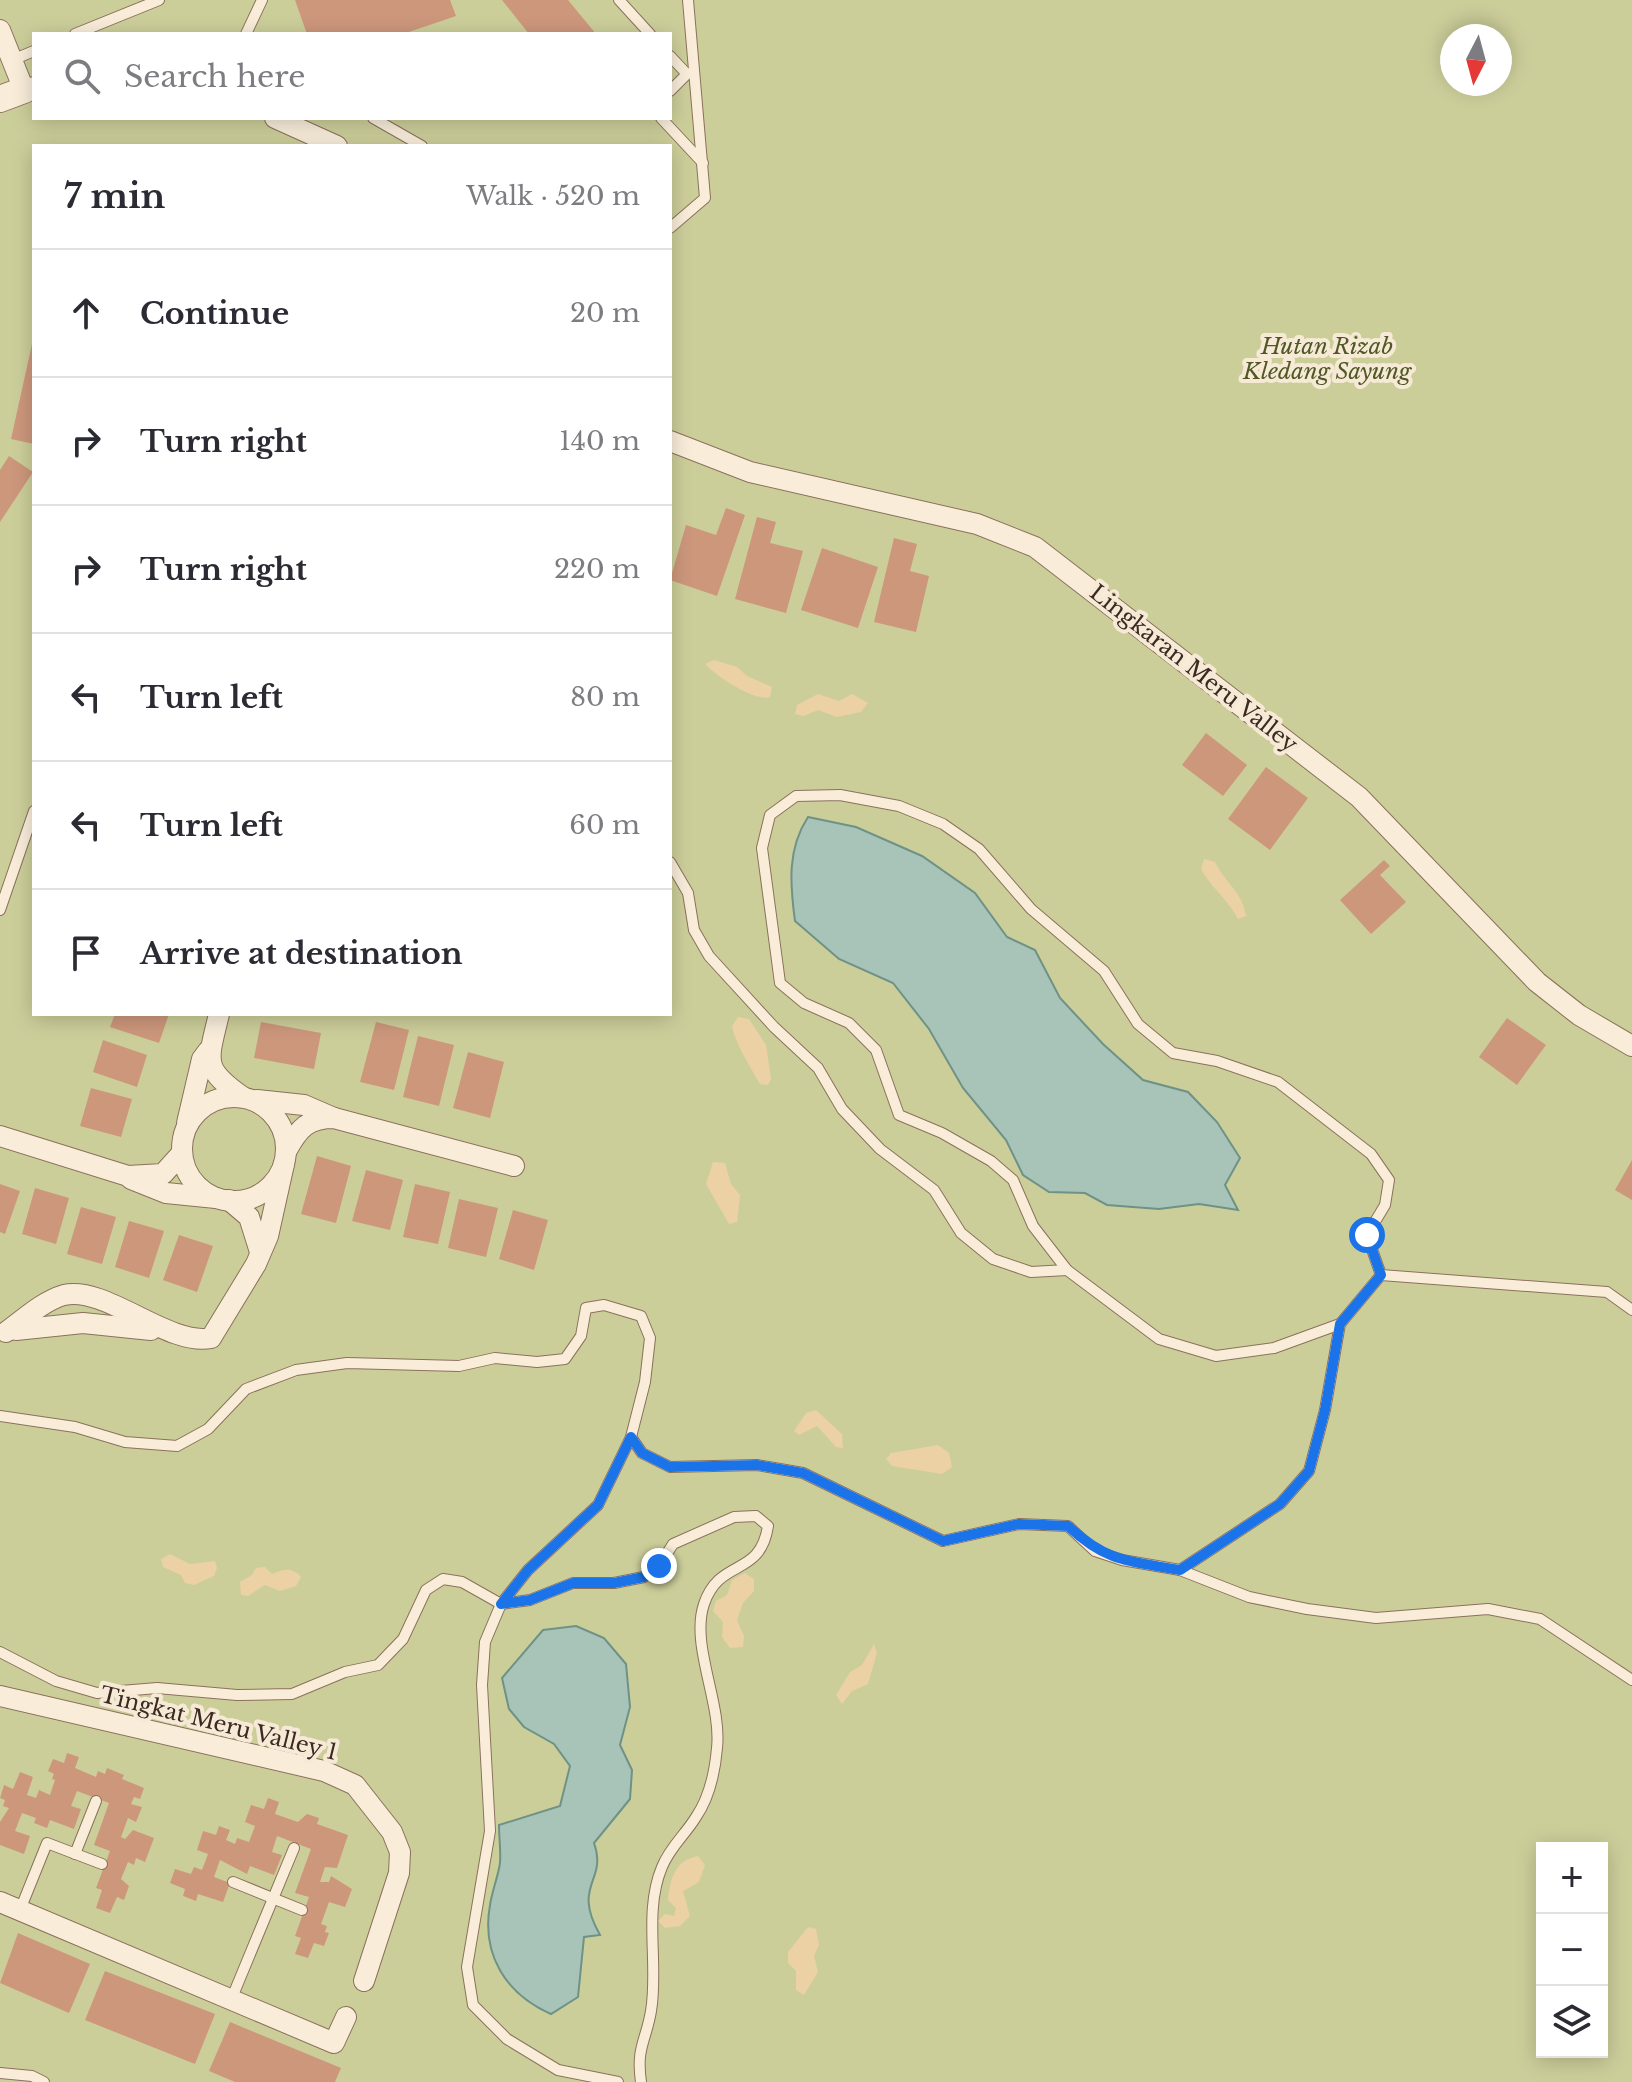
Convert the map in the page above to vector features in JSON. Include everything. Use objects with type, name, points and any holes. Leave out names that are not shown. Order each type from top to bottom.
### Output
[{"type":"street","points":[[1,36],[12,60],[19,92]]},
{"type":"street","points":[[279,120],[333,144]]},
{"type":"street","name":"Lingkaran Meru Valley","points":[[672,442],[750,472],[977,524],[1035,547],[1359,797],[1537,982],[1579,1015],[1632,1046]]},
{"type":"street","points":[[3,1332],[58,1323],[83,1323],[200,1339],[215,1335],[268,1236],[286,1157],[281,1125],[274,1114],[213,1075],[211,1048],[219,1016]]},
{"type":"street","points":[[211,1048],[202,1059],[182,1153],[193,1181],[249,1217],[260,1252]]},
{"type":"street","points":[[186,1128],[193,1116],[215,1100],[248,1098],[304,1105],[334,1118],[514,1166]]},
{"type":"street","points":[[128,1176],[139,1185],[166,1193],[223,1199],[257,1196],[269,1188],[304,1124],[320,1118],[334,1118]]},
{"type":"street","points":[[0,1136],[128,1176],[163,1174],[182,1153]]},
{"type":"street","points":[[3,1332],[54,1299],[69,1294],[114,1307],[180,1334]]},
{"type":"street","name":"Tingkat Meru Valley 1","points":[[0,1696],[324,1771],[355,1785],[392,1832],[400,1852],[399,1873],[364,1981]]},
{"type":"street","points":[[0,1902],[334,2043],[346,2017]]},
{"type":"lane","points":[[80,32],[159,0]]},
{"type":"lane","points":[[247,32],[262,0]]},
{"type":"lane","points":[[619,0],[648,32]]},
{"type":"lane","points":[[672,226],[705,198],[691,74],[689,6],[679,0]]},
{"type":"lane","points":[[12,60],[32,52]]},
{"type":"lane","points":[[672,58],[691,74]]},
{"type":"lane","points":[[672,89],[691,74]]},
{"type":"lane","points":[[377,120],[419,144]]},
{"type":"lane","points":[[663,120],[703,163]]},
{"type":"lane","points":[[403,144],[409,136]]},
{"type":"lane","points":[[1340,1324],[1274,1348],[1216,1356],[1159,1339],[1067,1270],[1033,1226],[1013,1180],[991,1161],[899,1115],[876,1050],[849,1023],[804,1003],[780,983],[762,848],[770,815],[796,796],[840,795],[899,806],[943,824],[979,849],[1031,909],[1104,971],[1138,1024],[1173,1053],[1217,1061],[1278,1082],[1371,1154],[1389,1180],[1385,1205],[1367,1235],[1381,1275]]},
{"type":"lane","points":[[0,910],[32,817]]},
{"type":"lane","points":[[672,865],[688,893],[694,930],[709,956],[774,1027],[818,1068],[842,1109],[880,1149],[934,1190],[961,1233],[993,1259],[1031,1272],[1067,1270]]},
{"type":"lane","points":[[1381,1275],[1607,1292],[1632,1310]]},
{"type":"lane","points":[[1180,1570],[1280,1504],[1309,1471],[1325,1410],[1340,1324],[1381,1275]]},
{"type":"lane","points":[[0,1416],[75,1427],[125,1442],[177,1446],[208,1429],[246,1389],[296,1370],[347,1363],[459,1366],[495,1358],[537,1362],[565,1359],[581,1336],[586,1308],[604,1305],[641,1316],[650,1338],[645,1382],[631,1437],[598,1505],[528,1570],[501,1604],[485,1642],[482,1685],[490,1831],[467,1967],[473,2005],[507,2039],[558,2070],[618,2082]]},
{"type":"lane","points":[[631,1437],[642,1453],[670,1467],[757,1465],[803,1473],[943,1541],[1019,1524],[1068,1526],[1095,1551],[1122,1560],[1180,1570],[1249,1597],[1307,1609],[1376,1618],[1488,1609],[1540,1619],[1632,1680]]},
{"type":"lane","points":[[0,1652],[56,1681],[97,1693],[157,1688],[237,1695],[292,1694],[345,1672],[378,1665],[403,1639],[426,1590],[443,1579],[462,1582],[501,1604],[530,1600],[573,1583],[614,1583],[644,1577],[659,1566],[673,1544],[734,1517],[756,1516],[768,1526],[765,1546],[753,1561],[731,1569],[712,1583],[702,1608],[701,1635],[715,1700],[718,1746],[710,1785],[696,1817],[671,1847],[660,1871],[654,1900],[651,2011],[639,2045],[641,2082]]},
{"type":"lane","points":[[75,1854],[96,1801]]},
{"type":"lane","points":[[20,1910],[47,1843],[102,1864]]},
{"type":"lane","points":[[231,2000],[294,1848]]},
{"type":"lane","points":[[233,1882],[302,1910]]},
{"type":"lane","points":[[0,2073],[32,2076],[44,2082]]},
{"type":"green space","name":"Hutan Rizab Kledang Sayung","points":[[0,0],[1632,0],[1632,2082],[0,2082]]},
{"type":"sand","points":[[714,660],[737,667],[747,676],[772,687],[770,697],[755,696],[726,681],[705,664]]},
{"type":"sand","points":[[818,694],[839,701],[852,694],[868,703],[861,712],[837,717],[818,710],[804,716],[795,714],[797,705]]},
{"type":"sand","points":[[1204,859],[1215,862],[1237,893],[1246,916],[1238,919],[1210,882],[1201,869]]},
{"type":"sand","points":[[738,1017],[749,1019],[766,1045],[771,1079],[768,1085],[760,1084],[736,1040],[732,1026]]},
{"type":"sand","points":[[713,1162],[725,1163],[731,1184],[740,1195],[737,1222],[729,1224],[706,1184]]},
{"type":"sand","points":[[816,1410],[842,1434],[843,1448],[836,1447],[817,1426],[799,1435],[794,1431],[806,1413]]},
{"type":"sand","points":[[938,1445],[949,1453],[952,1467],[942,1474],[892,1466],[886,1459],[891,1453]]},
{"type":"sand","points":[[170,1554],[190,1564],[215,1561],[217,1568],[214,1576],[194,1585],[185,1583],[181,1575],[163,1567],[161,1559]]},
{"type":"sand","points":[[265,1567],[272,1574],[288,1570],[301,1577],[296,1586],[280,1591],[265,1585],[248,1596],[241,1595],[240,1582],[252,1575],[256,1568]]},
{"type":"sand","points":[[745,1573],[754,1579],[754,1591],[743,1603],[737,1620],[744,1636],[743,1647],[730,1648],[722,1637],[723,1622],[713,1611],[716,1601],[727,1595],[732,1580]]},
{"type":"sand","points":[[874,1644],[877,1653],[868,1684],[852,1691],[842,1704],[836,1695],[850,1672],[862,1665]]},
{"type":"sand","points":[[698,1856],[705,1865],[699,1882],[683,1891],[690,1916],[680,1926],[665,1928],[658,1921],[665,1914],[674,1916],[676,1908],[668,1900],[675,1872],[684,1862]]},
{"type":"sand","points":[[808,1927],[816,1929],[819,1945],[814,1956],[818,1972],[804,1995],[796,1990],[796,1971],[788,1963],[788,1952]]},
{"type":"shaded area","points":[[808,817],[856,827],[922,856],[975,893],[1007,937],[1035,950],[1060,998],[1103,1044],[1143,1080],[1188,1092],[1217,1122],[1240,1158],[1225,1185],[1238,1210],[1199,1204],[1159,1209],[1107,1205],[1085,1193],[1049,1192],[1023,1175],[1006,1140],[963,1088],[929,1029],[893,983],[839,959],[795,921],[791,880],[793,854]]},
{"type":"shaded area","points":[[576,1626],[604,1638],[626,1664],[630,1707],[620,1745],[632,1770],[630,1799],[594,1843],[597,1867],[589,1905],[600,1935],[584,1937],[578,1997],[551,2014],[521,1996],[500,1971],[489,1940],[488,1923],[500,1863],[499,1825],[560,1806],[570,1766],[554,1744],[524,1727],[509,1709],[502,1678],[543,1630]]},
{"type":"building","points":[[295,0],[450,0],[456,16],[409,32],[306,32]]},
{"type":"building","points":[[502,0],[568,0],[594,32],[527,32]]},
{"type":"building","points":[[32,344],[32,444],[11,439]]},
{"type":"building","points":[[9,456],[32,474],[0,522],[0,470]]},
{"type":"building","points":[[726,508],[745,515],[717,596],[672,581],[686,525],[716,535]]},
{"type":"building","points":[[757,517],[776,522],[770,543],[803,551],[786,613],[735,599]]},
{"type":"building","points":[[894,538],[917,544],[910,571],[929,576],[916,632],[874,622]]},
{"type":"building","points":[[822,548],[878,567],[858,628],[801,610]]},
{"type":"building","points":[[1206,733],[1247,765],[1223,796],[1182,765]]},
{"type":"building","points":[[1266,767],[1308,798],[1270,850],[1228,819]]},
{"type":"building","points":[[1384,860],[1390,866],[1380,875],[1406,902],[1371,934],[1340,900]]},
{"type":"building","points":[[114,1016],[168,1016],[159,1043],[110,1027]]},
{"type":"building","points":[[1507,1018],[1546,1045],[1517,1085],[1479,1057]]},
{"type":"building","points":[[261,1022],[321,1033],[314,1069],[254,1058]]},
{"type":"building","points":[[376,1022],[409,1030],[394,1090],[360,1082]]},
{"type":"building","points":[[418,1036],[454,1045],[439,1106],[403,1097]]},
{"type":"building","points":[[103,1040],[147,1055],[137,1087],[93,1072]]},
{"type":"building","points":[[468,1052],[504,1062],[490,1118],[453,1108]]},
{"type":"building","points":[[91,1088],[132,1099],[121,1137],[80,1126]]},
{"type":"building","points":[[317,1156],[351,1166],[336,1223],[301,1214]]},
{"type":"building","points":[[1632,1160],[1632,1200],[1615,1190]]},
{"type":"building","points":[[366,1170],[403,1180],[390,1230],[352,1221]]},
{"type":"building","points":[[0,1184],[20,1191],[5,1234],[0,1232]]},
{"type":"building","points":[[415,1184],[450,1192],[438,1244],[403,1237]]},
{"type":"building","points":[[35,1188],[69,1198],[56,1244],[22,1234]]},
{"type":"building","points":[[459,1199],[498,1208],[486,1257],[448,1248]]},
{"type":"building","points":[[81,1207],[116,1217],[102,1264],[67,1254]]},
{"type":"building","points":[[513,1210],[548,1220],[534,1270],[499,1259]]},
{"type":"building","points":[[129,1221],[164,1231],[149,1278],[115,1267]]},
{"type":"building","points":[[179,1235],[213,1246],[197,1292],[163,1280]]},
{"type":"building","points":[[67,1753],[79,1757],[75,1768],[96,1777],[98,1771],[105,1774],[107,1768],[124,1775],[122,1779],[144,1788],[140,1799],[134,1797],[131,1804],[142,1807],[136,1822],[128,1818],[121,1837],[125,1839],[133,1830],[154,1838],[145,1862],[136,1858],[134,1865],[128,1862],[121,1879],[129,1886],[124,1900],[117,1897],[110,1913],[96,1908],[102,1890],[96,1888],[110,1851],[94,1845],[109,1803],[77,1791],[71,1806],[81,1809],[74,1829],[50,1820],[47,1828],[34,1823],[36,1818],[22,1813],[15,1831],[30,1836],[24,1854],[0,1845],[0,1822],[9,1808],[3,1806],[5,1800],[0,1798],[4,1785],[13,1789],[20,1772],[33,1777],[27,1795],[36,1798],[39,1790],[50,1795],[55,1780],[52,1779],[54,1774],[48,1771],[53,1759],[64,1763]]},
{"type":"building","points":[[268,1798],[279,1802],[275,1814],[298,1822],[307,1814],[319,1818],[317,1824],[348,1835],[337,1868],[325,1867],[320,1882],[329,1882],[331,1876],[352,1889],[345,1907],[329,1902],[321,1924],[327,1926],[325,1932],[329,1933],[324,1946],[314,1943],[308,1958],[295,1954],[301,1938],[295,1936],[309,1897],[295,1893],[311,1849],[277,1836],[272,1852],[282,1855],[274,1875],[250,1866],[247,1874],[220,1860],[214,1877],[230,1883],[223,1902],[198,1894],[196,1901],[183,1896],[185,1889],[170,1883],[175,1869],[191,1874],[194,1867],[202,1870],[208,1854],[197,1850],[203,1831],[216,1835],[219,1826],[230,1830],[226,1840],[235,1844],[237,1838],[249,1842],[255,1826],[245,1822],[251,1805],[264,1809]]},
{"type":"building","points":[[18,1933],[90,1964],[69,2013],[0,1983]]},
{"type":"building","points":[[105,1971],[215,2014],[195,2064],[85,2020]]},
{"type":"building","points":[[230,2022],[341,2068],[335,2082],[235,2082],[209,2071]]},
{"type":"route","points":[[659,1566],[644,1577],[614,1583],[573,1583],[530,1600],[501,1604],[528,1570],[598,1505],[631,1437],[642,1453],[670,1467],[757,1465],[803,1473],[943,1541],[1019,1524],[1068,1526],[1095,1551],[1122,1560],[1180,1570],[1280,1504],[1309,1471],[1325,1410],[1340,1324],[1381,1275],[1367,1235]]}]
